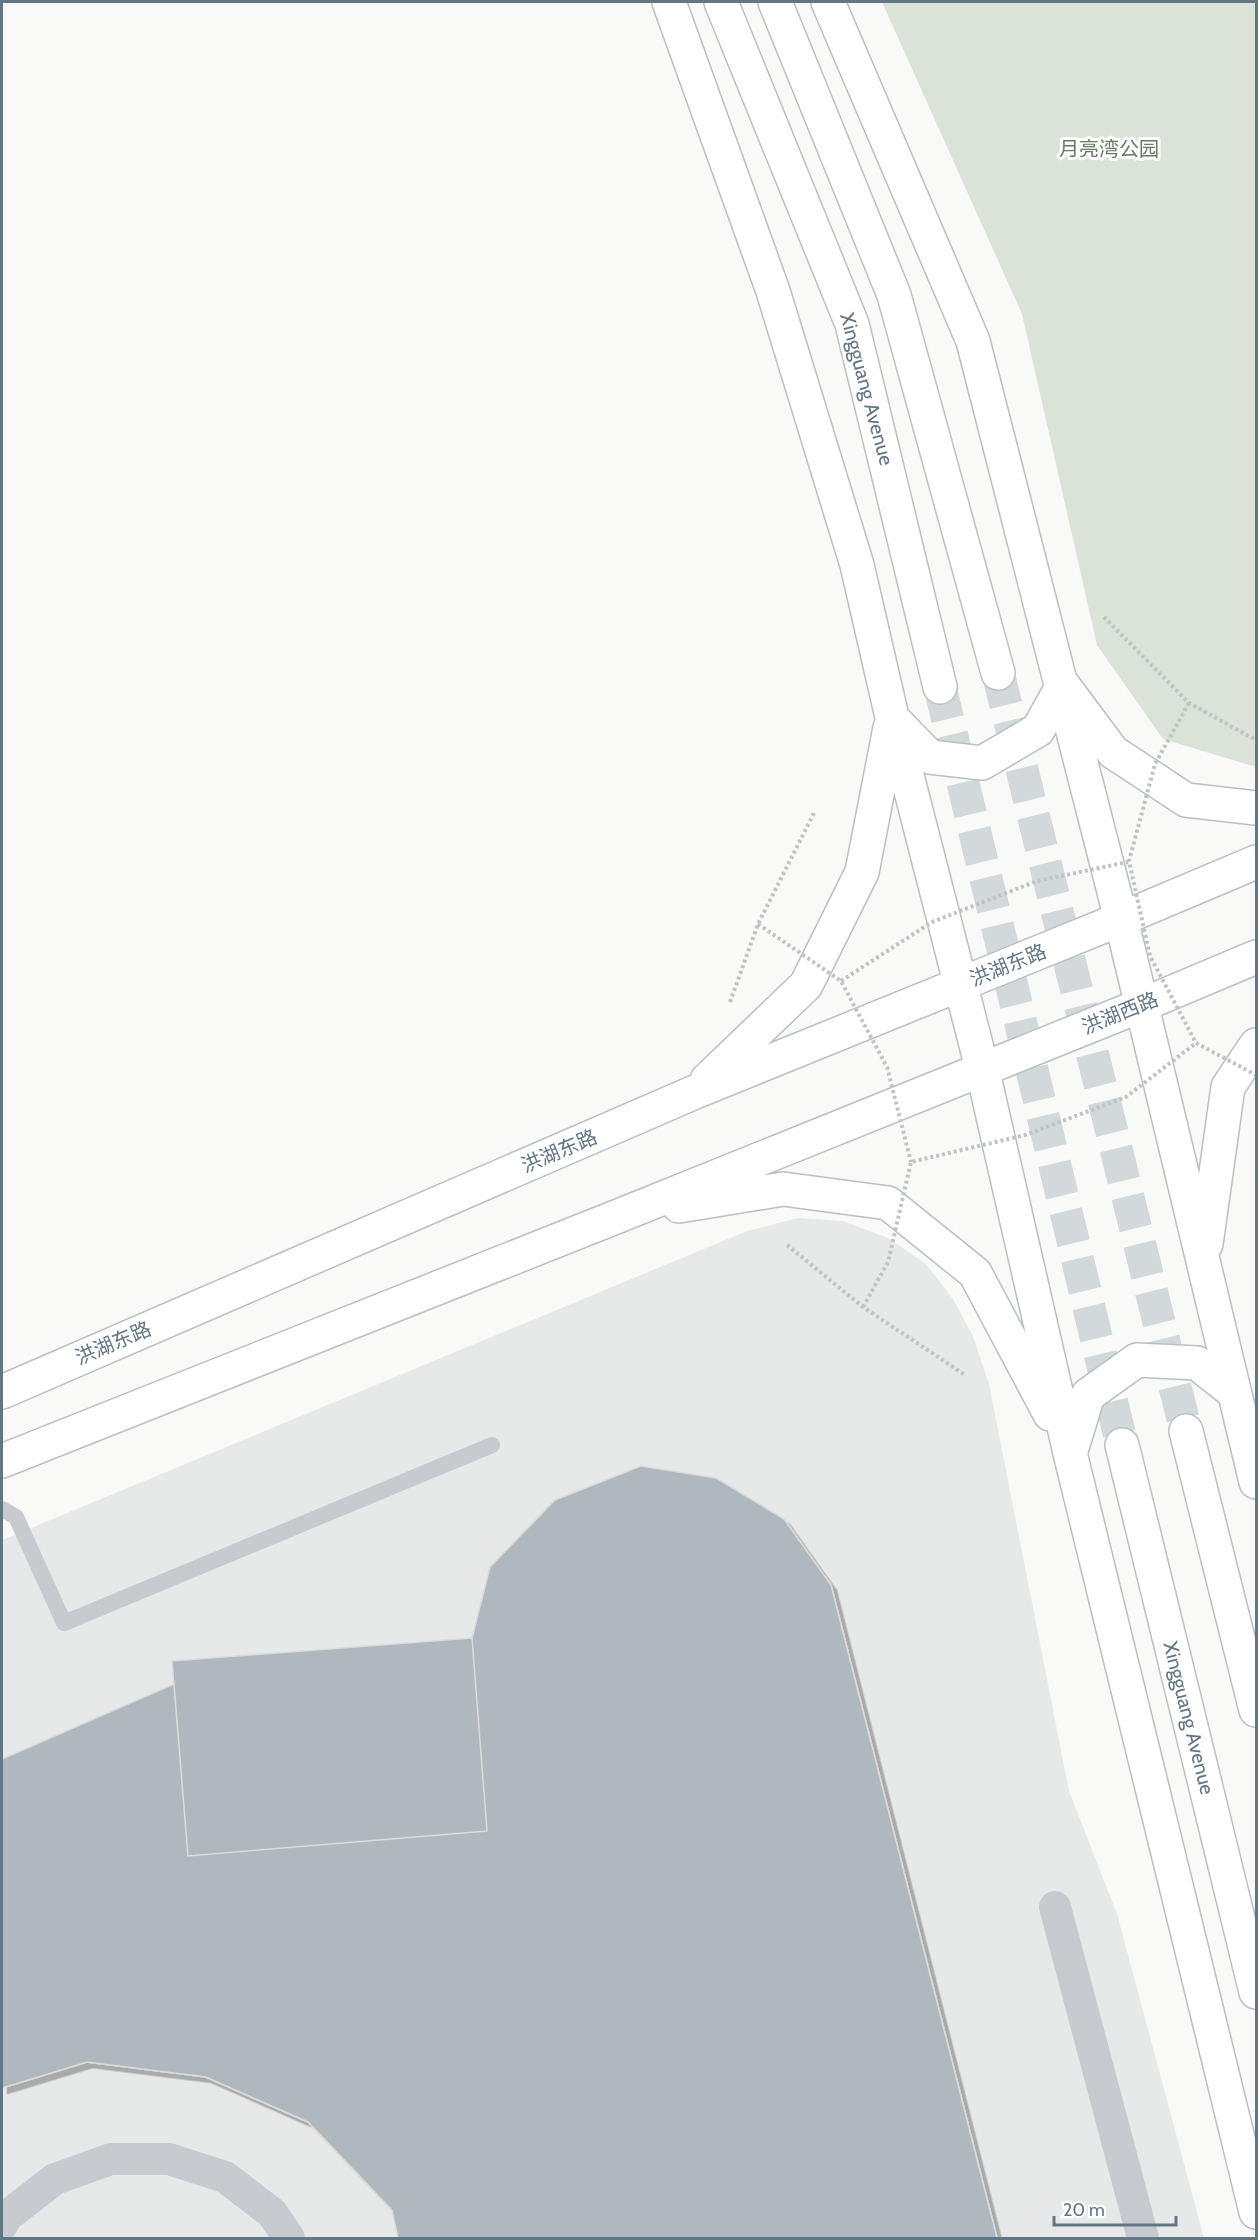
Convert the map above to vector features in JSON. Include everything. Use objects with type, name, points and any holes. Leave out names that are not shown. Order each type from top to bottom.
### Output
[{"type":"main road","points":[[669,2],[772,291],[857,565],[892,717],[982,1068],[1070,1453],[1257,2212]]},
{"type":"main road","name":"Xingguang Avenue","points":[[721,2],[852,324],[940,687]]},
{"type":"main road","points":[[775,2],[894,295],[998,673]]},
{"type":"main road","points":[[828,2],[973,341],[1063,685],[1257,1482]]},
{"type":"main road","points":[[892,717],[930,757],[982,764],[1038,730],[1063,685]]},
{"type":"main road","points":[[1063,685],[1113,752],[1186,800],[1257,808]]},
{"type":"main road","points":[[695,1092],[807,985],[862,872],[892,717]]},
{"type":"main road","points":[[1121,919],[1257,862]]},
{"type":"main road","name":"洪湖东路","points":[[2,1392],[695,1092],[1121,919]]},
{"type":"main road","name":"洪湖西路","points":[[982,1068],[1257,957]]},
{"type":"main road","points":[[1203,1264],[1228,1088],[1257,1045]]},
{"type":"main road","points":[[2,1461],[621,1215],[982,1068]]},
{"type":"main road","points":[[621,1215],[783,1189],[888,1203],[975,1273],[1070,1453]]},
{"type":"main road","points":[[1070,1453],[1088,1395],[1137,1360],[1197,1363],[1235,1393]]},
{"type":"main road","points":[[1186,1431],[1257,1710]]},
{"type":"main road","name":"Xingguang Avenue","points":[[1122,1445],[1257,1992]]},
{"type":"street","points":[[1055,1907],[1143,2238]]},
{"type":"street","points":[[2,2225],[7,2216],[55,2179],[111,2159],[169,2159],[225,2177],[272,2213],[289,2238]]},
{"type":"lane","points":[[2,1509],[16,1517],[64,1623],[492,1444]]},
{"type":"path","points":[[1104,617],[1189,703],[1257,740]]},
{"type":"path","points":[[1189,703],[1155,764],[1128,861],[1150,956],[1196,1042],[1257,1076]]},
{"type":"path","points":[[729,1006],[758,924],[814,811]]},
{"type":"path","points":[[841,981],[932,922],[1037,881],[1128,861]]},
{"type":"path","points":[[758,924],[841,981],[887,1067],[911,1162],[888,1262],[863,1307]]},
{"type":"path","points":[[911,1162],[1025,1135],[1125,1097],[1196,1042]]},
{"type":"path","points":[[786,1245],[863,1307],[965,1375]]},
{"type":"shaded area","points":[[798,1218],[843,1221],[888,1238],[926,1264],[953,1299],[973,1336],[989,1384],[1069,1791],[1117,1914],[1204,2238],[2,2238],[2,1540],[747,1231]]},
{"type":"green space","name":"月亮湾公园","points":[[882,2],[1256,2],[1256,767],[1163,739],[1097,645],[1022,314]]},
{"type":"building","points":[[641,1466],[716,1478],[784,1519],[831,1585],[997,2238],[398,2238],[392,2210],[308,2122],[206,2077],[87,2062],[2,2088],[2,1759],[174,1684],[188,1856],[487,1831],[472,1638],[490,1567],[555,1500]]},
{"type":"building","points":[[472,1638],[487,1831],[188,1856],[172,1661]]},
{"type":"tunnel","points":[[998,673],[1186,1431]]},
{"type":"tunnel","points":[[940,687],[1122,1445]]}]
